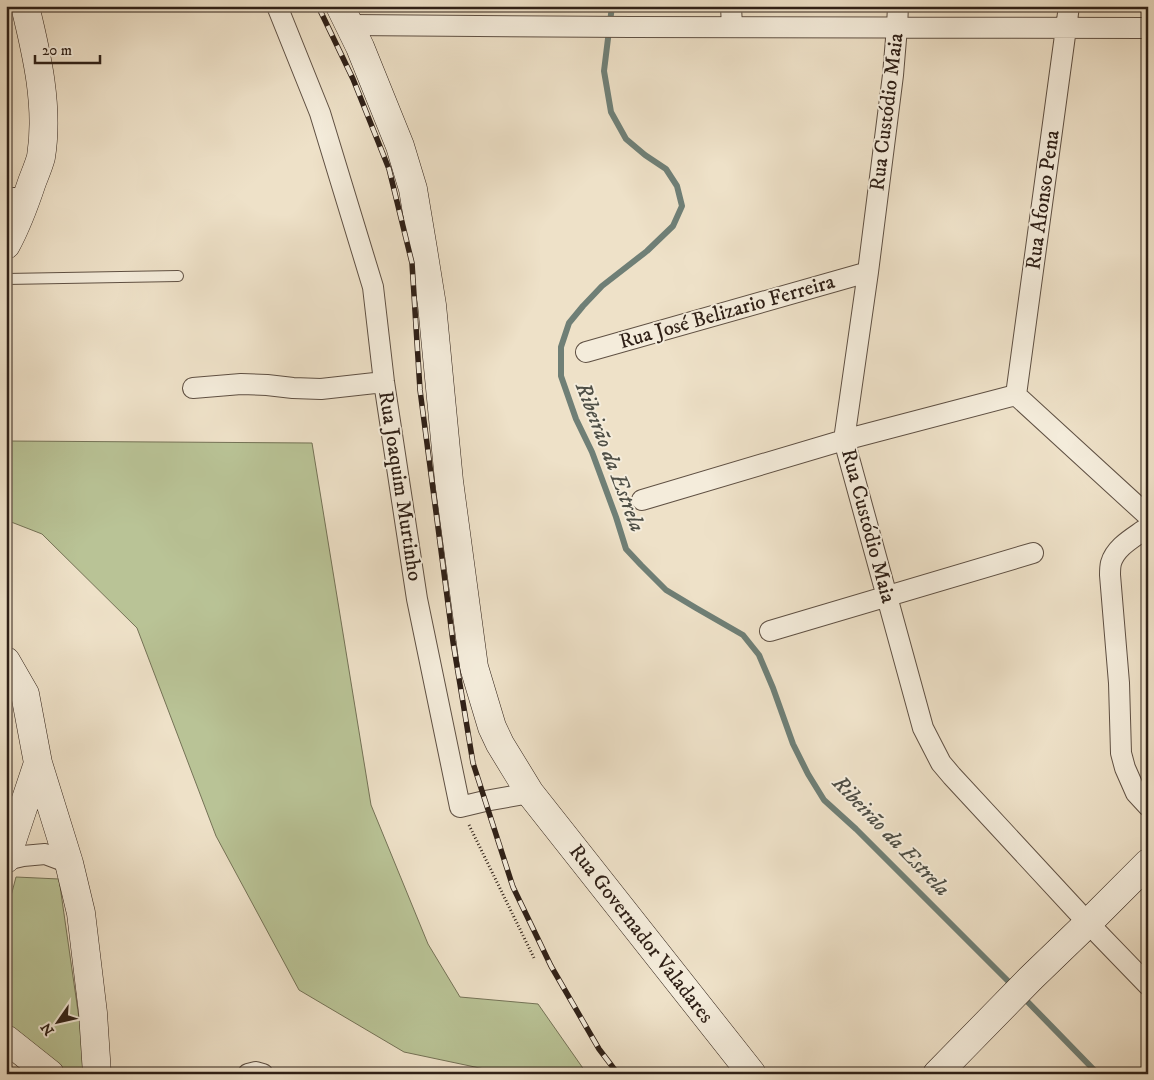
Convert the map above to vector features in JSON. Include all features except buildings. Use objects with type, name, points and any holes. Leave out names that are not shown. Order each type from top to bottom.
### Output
[{"type":"street","points":[[6,245],[13,233],[17,193],[41,159],[44,128],[41,89],[33,37],[25,6]]},
{"type":"street","name":"Rua Joaquim Murtinho","points":[[277,6],[320,113],[373,287],[384,382],[417,599],[460,807]]},
{"type":"street","points":[[732,6],[732,26]]},
{"type":"street","name":"Rua Custódio Maia","points":[[898,6],[893,75],[844,440],[923,728],[942,763],[962,788],[1088,923],[1148,984]]},
{"type":"street","name":"Rua Afonso Pena","points":[[1016,395],[1069,6]]},
{"type":"street","points":[[460,807],[530,793],[492,728],[474,667],[449,481],[432,305],[413,189],[400,146],[360,47],[344,16],[631,27],[1148,28]]},
{"type":"street","name":"Rua José Belizario Ferreira","points":[[586,352],[868,272]]},
{"type":"street","points":[[193,388],[241,384],[321,389],[384,382]]},
{"type":"street","points":[[642,500],[844,440],[1016,395],[1148,516]]},
{"type":"street","points":[[1148,527],[1122,546],[1115,554],[1111,563],[1110,575],[1124,768],[1136,793],[1148,806]]},
{"type":"street","points":[[770,631],[1033,553]]},
{"type":"street","points":[[6,661],[25,694],[38,763],[69,863],[81,913],[93,1013],[97,1074]]},
{"type":"street","points":[[6,860],[38,763]]},
{"type":"street","name":"Rua Governador Valadares","points":[[530,793],[752,1074]]},
{"type":"street","points":[[6,860],[45,854],[69,863]]},
{"type":"street","points":[[937,1074],[1148,862]]},
{"type":"street","points":[[6,1039],[50,1074]]},
{"type":"street","points":[[248,1074],[256,1072],[263,1074]]},
{"type":"lane","points":[[6,279],[178,276]]},
{"type":"path","points":[[460,807],[535,960]]},
{"type":"green space","points":[[6,441],[312,443],[371,805],[428,944],[460,997],[538,1004],[587,1074],[508,1074],[404,1052],[299,990],[216,836],[137,628],[42,534],[6,520]]},
{"type":"green space","points":[[16,877],[59,879],[87,1074],[63,1074],[6,1029],[6,915]]},
{"type":"waterway","name":"Ribeirão da Estrela","points":[[612,6],[604,71],[611,112],[626,139],[666,169],[677,186],[682,206],[673,226],[647,251],[602,286],[583,306],[569,323],[561,347],[561,376],[576,419],[592,452],[626,549],[666,590],[743,635],[759,655],[793,744],[824,800],[856,829],[1013,986]]},
{"type":"waterway","name":"Ribeirão da Estrela","points":[[1021,995],[1098,1074]]},
{"type":"railway","points":[[318,6],[353,79],[389,169],[412,263],[420,390],[453,642],[473,763],[513,887],[551,966],[599,1049],[618,1074]]}]
